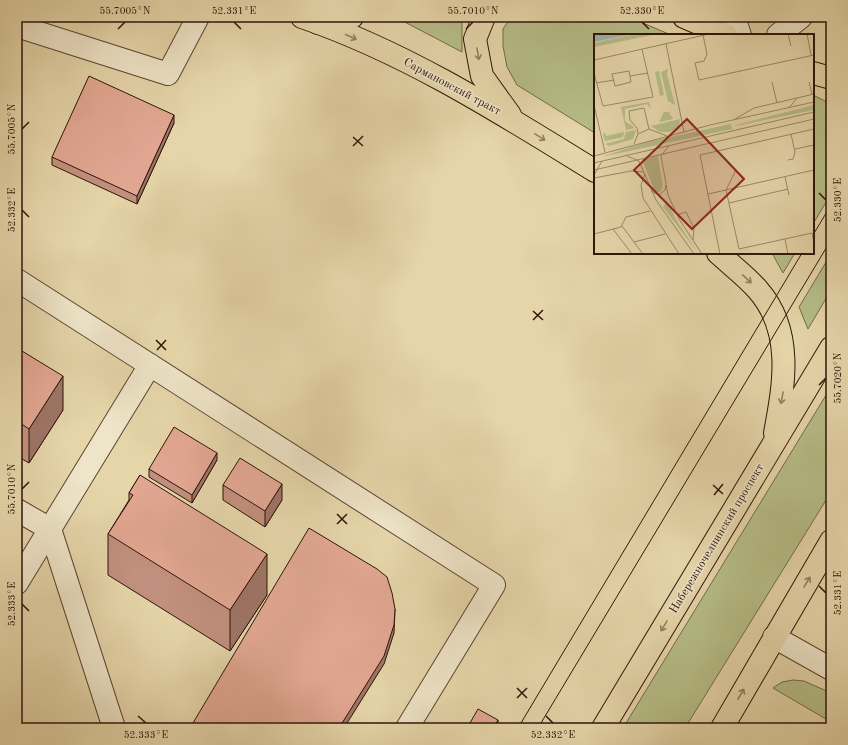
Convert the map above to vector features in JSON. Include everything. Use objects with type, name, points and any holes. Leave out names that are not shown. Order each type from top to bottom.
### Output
[{"type":"main road","points":[[310,20],[352,17]]},
{"type":"main road","points":[[484,17],[476,39],[482,76],[514,121]]},
{"type":"main road","points":[[684,17],[724,34]]},
{"type":"main road","name":"Сармановский тракт","points":[[310,20],[420,67],[514,121],[594,170]]},
{"type":"main road","points":[[814,73],[831,78]]},
{"type":"main road","points":[[719,254],[758,290],[770,307],[779,327],[784,352],[784,389],[772,449]]},
{"type":"main road","name":"Набережночелнинский проспект","points":[[602,728],[772,449],[831,348]]},
{"type":"main road","points":[[722,728],[831,541]]},
{"type":"street","points":[[17,26],[168,74],[198,17]]},
{"type":"street","points":[[734,17],[740,34]]},
{"type":"street","points":[[779,34],[801,17]]},
{"type":"street","points":[[17,280],[494,584],[407,728]]},
{"type":"street","points":[[17,583],[150,364]]},
{"type":"street","points":[[17,510],[50,529],[114,728]]},
{"type":"street","points":[[774,637],[831,669]]},
{"type":"green space","points":[[401,17],[464,17],[462,23],[462,52],[399,19]]},
{"type":"green space","points":[[511,17],[629,17],[669,34],[594,34],[594,132],[517,85],[507,67],[503,46],[503,29]]},
{"type":"green space","points":[[814,96],[831,104],[831,194],[814,222]]},
{"type":"green space","points":[[773,254],[794,254],[783,273]]},
{"type":"green space","points":[[831,254],[831,290],[808,329],[799,307]]},
{"type":"green space","points":[[831,387],[831,492],[685,728],[623,728]]},
{"type":"green space","points":[[831,611],[831,641],[827,619]]},
{"type":"green space","points":[[793,680],[804,681],[831,693],[831,722],[773,688],[782,682]]},
{"type":"building","points":[[89,76],[174,115],[137,196],[52,157]]},
{"type":"building","points":[[17,348],[63,376],[29,429],[17,421]]},
{"type":"building","points":[[174,427],[217,453],[192,495],[149,469]]},
{"type":"building","points":[[240,458],[282,484],[265,511],[223,485]]},
{"type":"building","points":[[140,475],[267,554],[230,610],[108,534],[133,495],[129,493]]},
{"type":"building","points":[[309,528],[377,569],[387,577],[395,609],[394,625],[384,656],[339,728],[190,728]]},
{"type":"building","points":[[478,709],[498,720],[493,728],[467,728]]},
{"type":"building","points":[[114,725],[119,728],[112,728]]},
{"type":"tram line","points":[[814,233],[831,205]]},
{"type":"tram line","points":[[538,728],[831,240]]},
{"type":"tram line","points":[[518,728],[801,254]]}]
